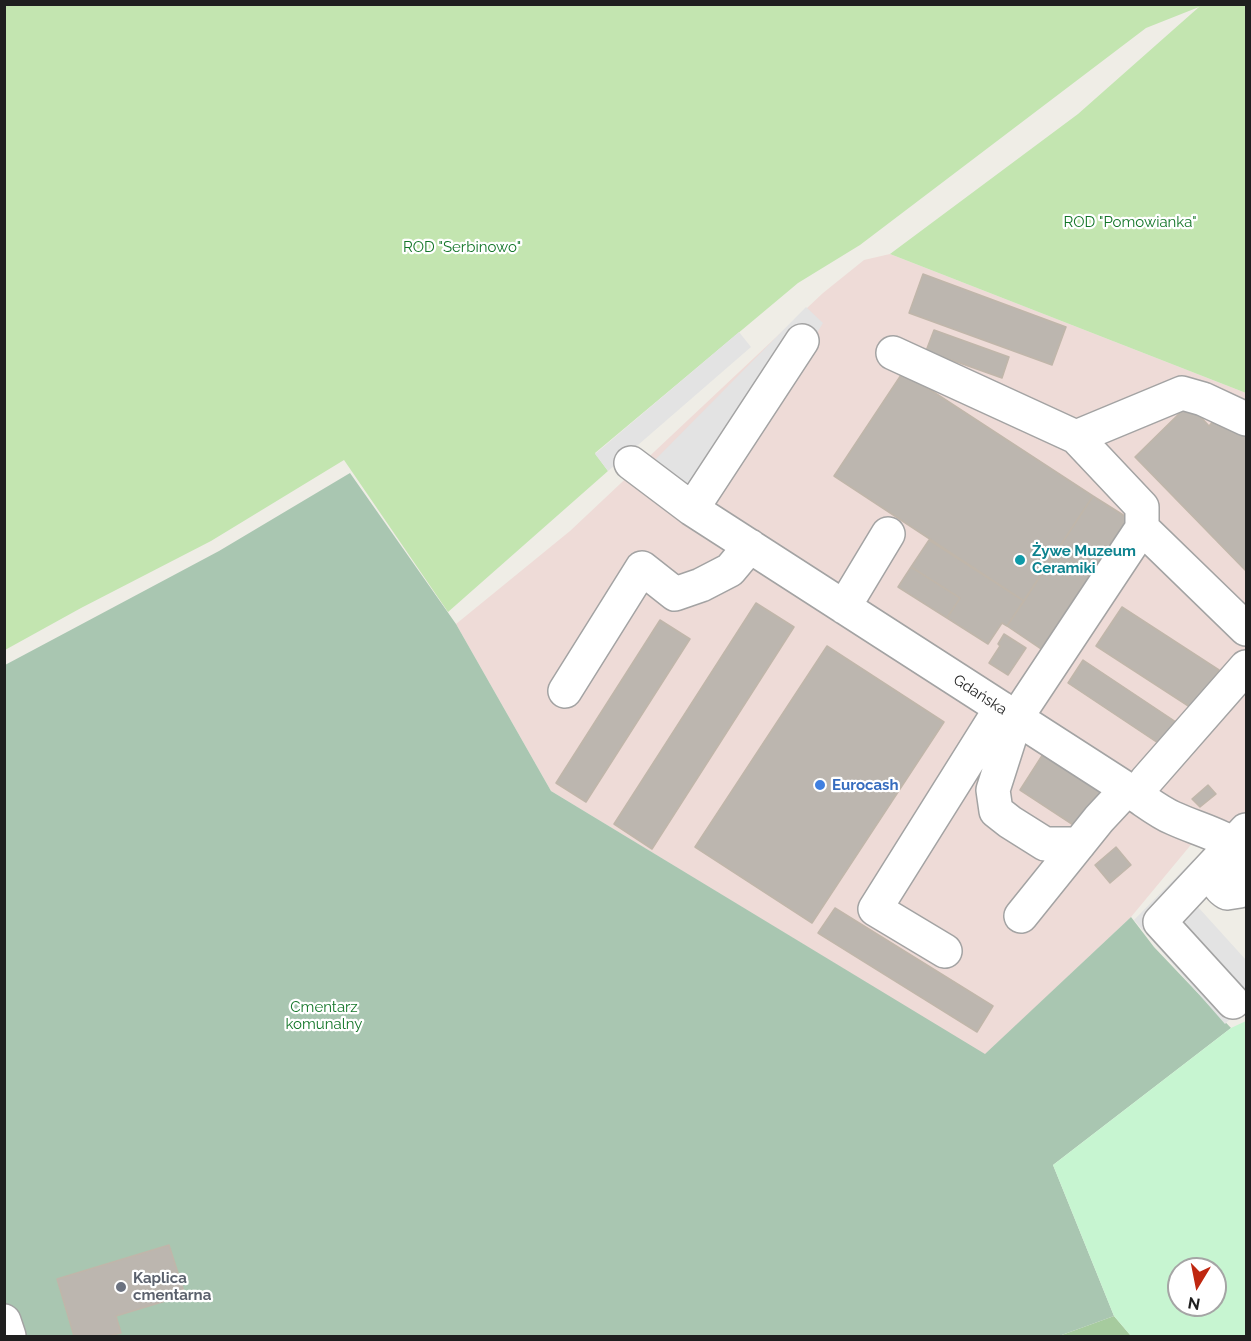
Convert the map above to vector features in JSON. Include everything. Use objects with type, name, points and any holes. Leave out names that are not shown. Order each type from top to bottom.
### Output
[{"type":"street","points":[[692,509],[802,340]]},
{"type":"street","points":[[893,353],[1076,436],[1142,507],[1142,528],[1008,713],[875,909],[945,951]]},
{"type":"street","points":[[1076,436],[1182,393],[1203,399],[1246,419]]},
{"type":"street","name":"Gdańska","points":[[632,463],[692,509],[1172,818],[1243,846]]},
{"type":"street","points":[[1142,528],[1246,629]]},
{"type":"street","points":[[844,607],[888,534]]},
{"type":"street","points":[[565,691],[642,568],[675,594],[701,585],[730,570],[741,540]]},
{"type":"street","points":[[1021,916],[1079,843],[1146,781],[1246,668]]},
{"type":"street","points":[[1008,713],[993,790],[996,811],[1045,844],[1079,843]]},
{"type":"street","points":[[1243,846],[1237,857],[1224,863],[1217,878],[1219,886],[1227,893],[1240,891],[1246,886]]},
{"type":"street","points":[[1233,1002],[1160,922],[1243,846]]},
{"type":"street","points":[[4,1321],[9,1336]]},
{"type":"shaded area","points":[[890,254],[1246,393],[1246,830],[1204,829],[1131,917],[985,1055],[551,791],[456,624],[570,531],[823,293],[864,260]]},
{"type":"shaded area","points":[[806,307],[823,323],[716,501],[650,465]]},
{"type":"shaded area","points":[[739,332],[751,347],[608,471],[595,454]]},
{"type":"shaded area","points":[[1193,860],[1218,887],[1198,907],[1246,960],[1246,1003],[1225,1024],[1134,920]]},
{"type":"green space","name":"ROD \"Serbinowo\"","points":[[1199,4],[1201,6],[1203,4],[1246,5],[1246,393],[890,254],[1078,114],[1199,7],[1146,28],[860,245],[798,283],[595,453],[608,471],[448,612],[344,460],[211,541],[5,650],[5,5]]},
{"type":"green space","name":"Cmentarz komunalny","points":[[350,473],[456,624],[551,791],[985,1054],[1131,917],[1154,947],[1231,1028],[1053,1165],[1114,1316],[1059,1336],[5,1336],[5,665],[219,551]]},
{"type":"green space","points":[[1246,1021],[1246,1336],[1131,1336],[1114,1316],[1053,1165],[1231,1028]]},
{"type":"green space","points":[[1114,1316],[1131,1336],[1059,1336]]},
{"type":"building","points":[[923,274],[1066,327],[1052,365],[909,313]]},
{"type":"building","points":[[934,330],[1009,357],[1002,378],[926,351]]},
{"type":"building","points":[[903,372],[1093,496],[1024,601],[834,476]]},
{"type":"building","points":[[1189,404],[1209,426],[1216,418],[1246,429],[1246,571],[1135,457]]},
{"type":"building","points":[[1093,496],[1128,518],[1041,649],[1007,626]]},
{"type":"building","points":[[929,540],[1024,601],[1007,626],[1002,623],[988,644],[947,618],[960,598],[911,567]]},
{"type":"building","points":[[911,567],[960,598],[947,618],[898,587]]},
{"type":"building","points":[[756,603],[794,627],[652,849],[614,824]]},
{"type":"building","points":[[1122,607],[1219,670],[1193,709],[1096,646]]},
{"type":"building","points":[[660,620],[690,639],[586,802],[556,783]]},
{"type":"building","points":[[1004,634],[1026,648],[1008,675],[989,663],[1000,646],[998,644]]},
{"type":"building","name":"Eurocash","points":[[827,646],[944,722],[812,923],[695,847]]},
{"type":"building","points":[[1083,660],[1182,726],[1167,749],[1068,683]]},
{"type":"building","points":[[1045,751],[1107,791],[1081,830],[1020,790]]},
{"type":"building","points":[[1208,785],[1216,794],[1200,807],[1192,799]]},
{"type":"building","points":[[1116,847],[1131,865],[1110,883],[1095,865]]},
{"type":"building","points":[[835,908],[993,1006],[977,1032],[818,933]]},
{"type":"building","name":"Kaplica cmentarna","points":[[169,1245],[185,1295],[116,1316],[121,1333],[108,1336],[74,1336],[57,1279]]},
{"type":"place","name":"Żywe Muzeum Ceramiki","points":[[1020,560]]},
{"type":"place","name":"Eurocash","points":[[820,785]]},
{"type":"place","name":"Kaplica cmentarna","points":[[121,1287]]},
{"type":"park label","name":"ROD \"Pomowianka\"","points":[[1130,222]]}]
